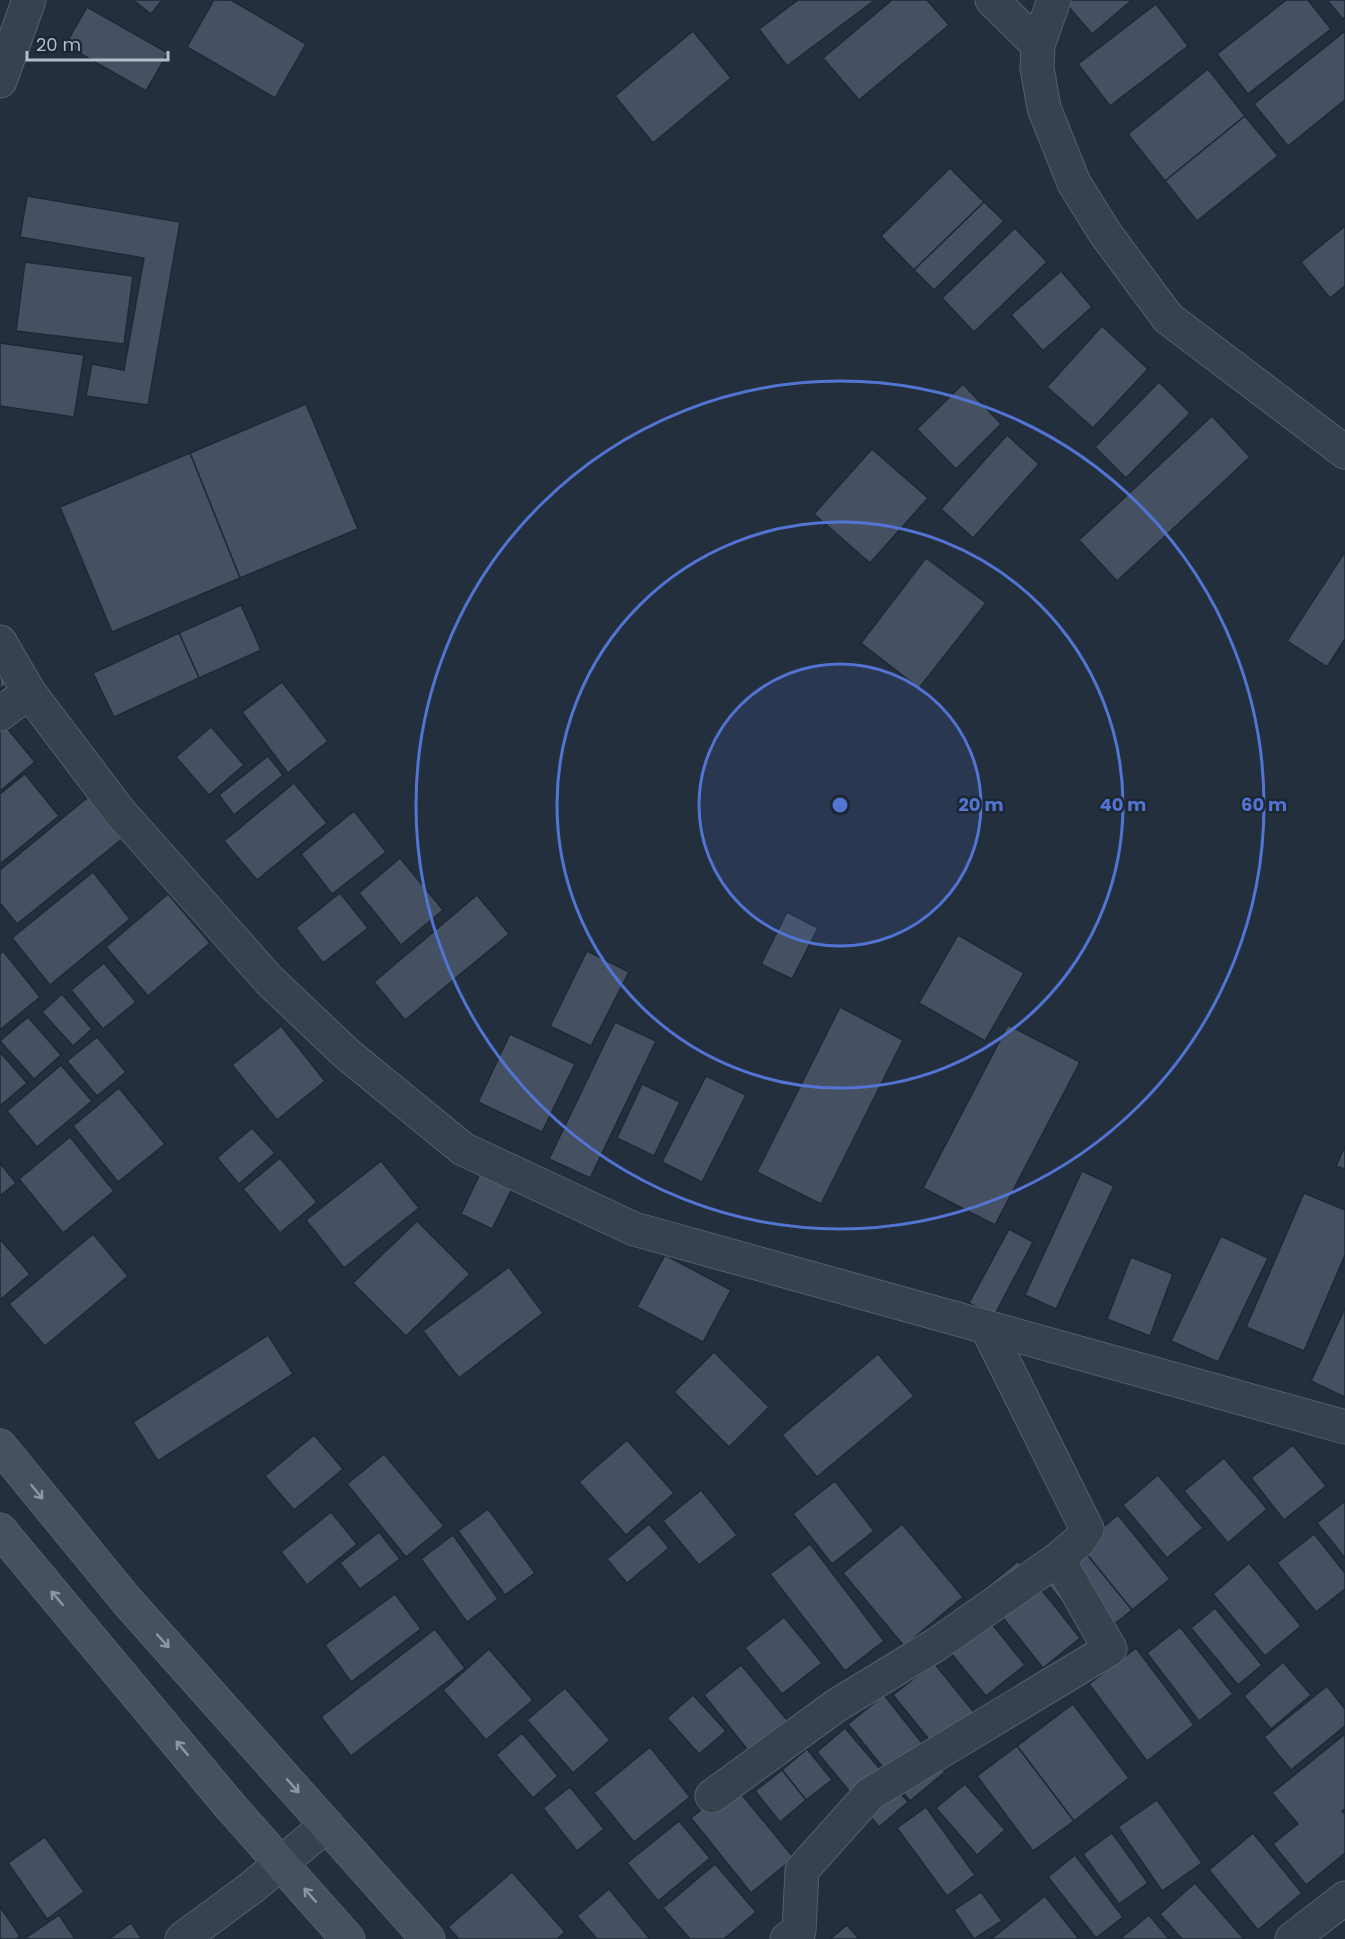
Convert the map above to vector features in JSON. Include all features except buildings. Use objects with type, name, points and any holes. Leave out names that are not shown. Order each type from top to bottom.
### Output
[{"type":"main road","points":[[0,1446],[127,1601],[428,1939]]},
{"type":"main road","points":[[0,1530],[230,1806],[348,1939]]},
{"type":"street","points":[[992,0],[1038,45]]},
{"type":"street","points":[[1054,0],[1038,45],[1037,68],[1044,108],[1074,183],[1131,272],[1168,318],[1345,452]]},
{"type":"street","points":[[0,81],[16,18]]},
{"type":"street","points":[[0,642],[29,692],[119,811],[269,980],[347,1054],[463,1149],[634,1229],[1345,1427]]},
{"type":"street","points":[[0,714],[29,692]]},
{"type":"street","points":[[712,1796],[837,1705],[936,1644],[1058,1559],[1079,1541],[1087,1529],[987,1328]]},
{"type":"street","points":[[788,1939],[799,1931],[802,1870],[870,1794],[1110,1649],[1058,1559]]},
{"type":"street","points":[[188,1935],[251,1888],[327,1824]]},
{"type":"street","points":[[1292,1939],[1345,1898]]}]
